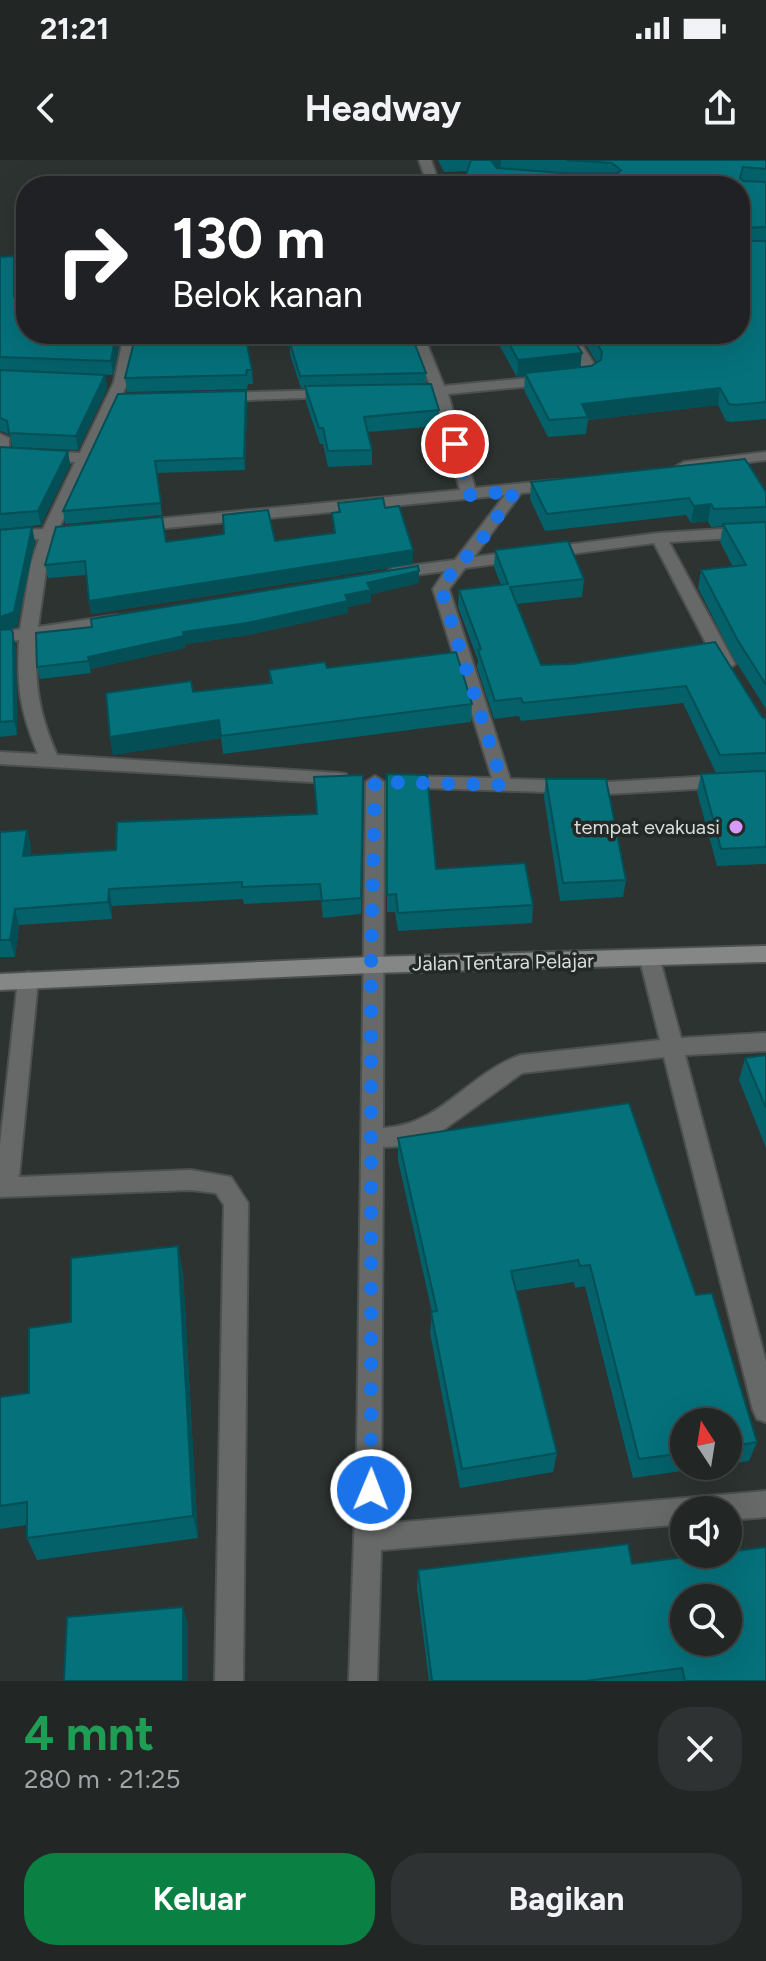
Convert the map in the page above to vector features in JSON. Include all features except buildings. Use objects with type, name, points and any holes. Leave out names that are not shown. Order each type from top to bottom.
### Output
[{"type":"main road","name":"Jalan Tentara Pelajar","points":[[0,982],[371,965],[650,960],[766,954]]},
{"type":"street","points":[[50,760],[32,718],[26,682],[28,635],[39,563],[49,533],[85,458],[120,399],[115,382],[128,344]]},
{"type":"street","points":[[420,344],[475,495]]},
{"type":"street","points":[[395,393],[440,392],[591,373],[574,344]]},
{"type":"street","points":[[208,398],[351,394]]},
{"type":"street","points":[[2,438],[3,454],[85,458]]},
{"type":"street","points":[[663,470],[766,456]]},
{"type":"street","points":[[0,537],[507,492],[574,482]]},
{"type":"street","points":[[503,785],[441,589],[451,566],[482,539],[507,492]]},
{"type":"street","points":[[370,577],[659,538],[766,531]]},
{"type":"street","points":[[659,538],[712,642],[735,679]]},
{"type":"street","points":[[0,638],[137,617]]},
{"type":"street","points":[[0,758],[375,782],[608,788],[766,779]]},
{"type":"street","points":[[363,1681],[369,1538],[371,965],[375,782]]},
{"type":"street","points":[[650,960],[766,1410]]},
{"type":"street","points":[[28,980],[4,1187],[191,1180],[223,1184],[236,1203],[229,1681]]},
{"type":"street","points":[[371,1138],[402,1137],[424,1131],[513,1066],[672,1047],[766,1042]]},
{"type":"street","points":[[742,1506],[766,1504]]},
{"type":"street","points":[[369,1538],[670,1512]]},
{"type":"place","name":"tempat evakuasi","points":[[736,827]]},
{"type":"route","points":[[371,1490],[371,965],[375,782],[503,785],[441,589],[482,539],[515,491],[469,495],[455,444]]}]
